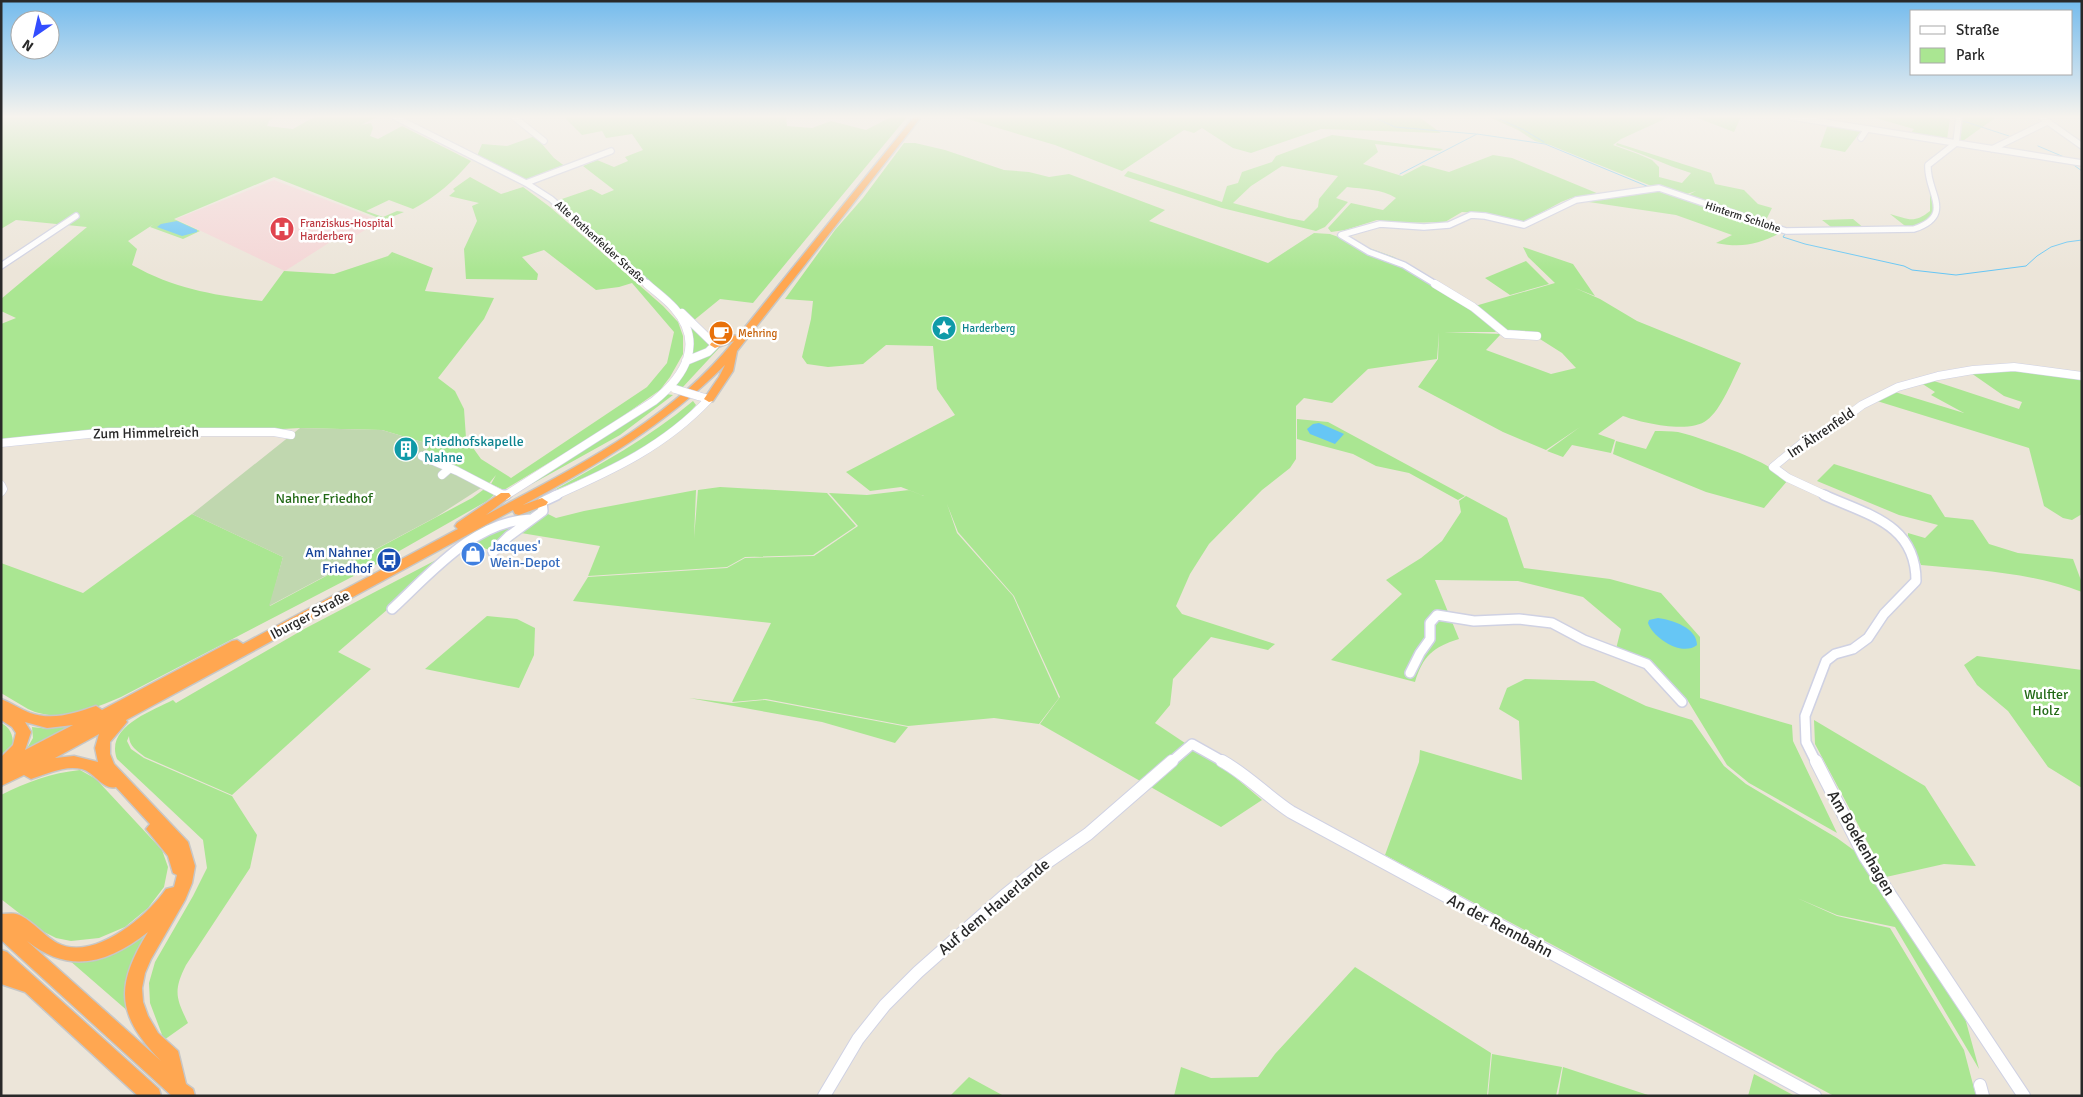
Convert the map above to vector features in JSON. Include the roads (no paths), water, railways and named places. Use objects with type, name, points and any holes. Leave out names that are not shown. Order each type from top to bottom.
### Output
[{"type":"highway","points":[[775,290],[871,168]]},
{"type":"highway","points":[[775,290],[876,168]]},
{"type":"highway","name":"Iburger Straße","points":[[1,770],[446,536],[571,469],[620,439],[691,385],[775,290]]},
{"type":"highway","name":"Iburger Straße","points":[[1,780],[474,527],[577,471],[622,444],[689,394],[732,351],[775,290]]},
{"type":"highway","points":[[715,345],[734,337]]},
{"type":"highway","points":[[704,397],[724,379],[733,360],[732,351]]},
{"type":"highway","points":[[446,536],[505,496]]},
{"type":"highway","points":[[474,527],[542,502]]},
{"type":"highway","points":[[1,705],[22,717],[38,722],[53,723],[88,715],[152,690]]},
{"type":"highway","points":[[171,690],[133,712],[113,728],[103,740],[101,754],[108,768],[182,848],[187,866],[184,883],[177,900],[145,953],[136,972],[133,988],[134,1002],[141,1022],[152,1039],[171,1058],[182,1092]]},
{"type":"highway","points":[[1,714],[17,723],[24,732],[23,744],[1,766]]},
{"type":"highway","points":[[1,785],[45,767],[64,762],[86,763],[102,771],[163,838],[175,853],[179,869],[178,883],[169,900],[156,916],[134,932],[102,949],[67,954],[48,947],[15,921],[1,922]]},
{"type":"highway","points":[[1,929],[182,1092]]},
{"type":"highway","points":[[1,958],[34,986],[152,1096]]},
{"type":"highway","points":[[1,976],[34,986]]},
{"type":"street","name":"Alte Rothenfelder Straße","points":[[497,168],[526,183],[551,199],[670,305]]},
{"type":"street","points":[[526,183],[565,168]]},
{"type":"street","name":"Hinterm Schlohe","points":[[1537,336],[1506,334],[1473,307],[1404,265],[1369,252],[1341,235],[1380,224],[1449,225],[1471,215],[1485,216],[1524,225],[1576,200],[1653,188],[1668,190],[1709,206],[1786,231],[1914,230],[1936,215],[1938,209],[1935,193],[1926,172],[1927,168]]},
{"type":"street","points":[[1,266],[76,216]]},
{"type":"street","points":[[670,305],[678,308],[715,345],[708,352],[686,361]]},
{"type":"street","points":[[422,456],[505,496],[624,422],[672,389],[686,361],[690,345],[688,333],[670,305]]},
{"type":"street","name":"Im Ährenfeld","points":[[1900,596],[1916,581],[1916,566],[1908,543],[1899,532],[1788,478],[1773,467],[1806,440],[1829,430],[1862,405],[1898,387],[1956,373],[2014,367],[2082,376]]},
{"type":"street","points":[[493,552],[543,511],[542,502],[624,463],[661,441],[691,418],[704,397],[672,389]]},
{"type":"street","name":"Zum Himmelreich","points":[[1,443],[108,432],[274,432],[291,435]]},
{"type":"street","points":[[442,474],[450,468]]},
{"type":"street","points":[[1,485],[3,489],[1,492]]},
{"type":"street","points":[[392,609],[484,531],[517,518],[532,519]]},
{"type":"street","name":"Am Boekenhagen","points":[[1900,596],[1884,614],[1868,638],[1854,649],[1835,654],[1826,661],[1805,716],[1806,742],[1865,857],[2024,1096]]},
{"type":"street","points":[[1410,673],[1420,653],[1430,639],[1430,622],[1437,615],[1474,621],[1519,619],[1552,623],[1584,640],[1647,664],[1682,702]]},
{"type":"street","name":"Auf dem Hauerlande","points":[[824,1096],[858,1039],[885,1005],[918,972],[1004,896],[1039,868],[1088,834],[1192,744]]},
{"type":"street","name":"An der Rennbahn","points":[[1192,744],[1239,771],[1273,800],[1291,812],[1815,1096]]},
{"type":"water","points":[[177,221],[197,230],[197,232],[182,236],[157,227],[161,224]]},
{"type":"water","points":[[1319,423],[1344,434],[1335,444],[1310,434],[1307,429],[1313,424]]},
{"type":"water","points":[[1658,618],[1677,623],[1689,630],[1696,639],[1697,645],[1684,649],[1662,640],[1648,623],[1649,620]]},
{"type":"waterway","points":[[1400,174],[1411,168]]},
{"type":"waterway","points":[[1604,168],[1649,187]]},
{"type":"waterway","points":[[2078,168],[2082,171]]},
{"type":"waterway","points":[[1705,206],[1722,212]]},
{"type":"waterway","points":[[1781,232],[1785,234],[1783,237],[1805,244],[1904,266],[1912,270],[1956,275],[2026,266],[2051,247],[2082,240]]},
{"type":"place","name":"Franziskus-Hospital Harderberg","points":[[282,229]]},
{"type":"place","name":"Harderberg","points":[[944,328]]},
{"type":"place","name":"Mehring","points":[[721,333]]},
{"type":"place","name":"Friedhofskapelle Nahne","points":[[406,449]]},
{"type":"place","name":"Jacques' Wein-Depot","points":[[473,554]]},
{"type":"place","name":"Am Nahner Friedhof","points":[[389,560]]},
{"type":"park label","name":"Nahner Friedhof","points":[[324,498]]},
{"type":"park label","name":"Wulfter Holz","points":[[2046,702]]}]
